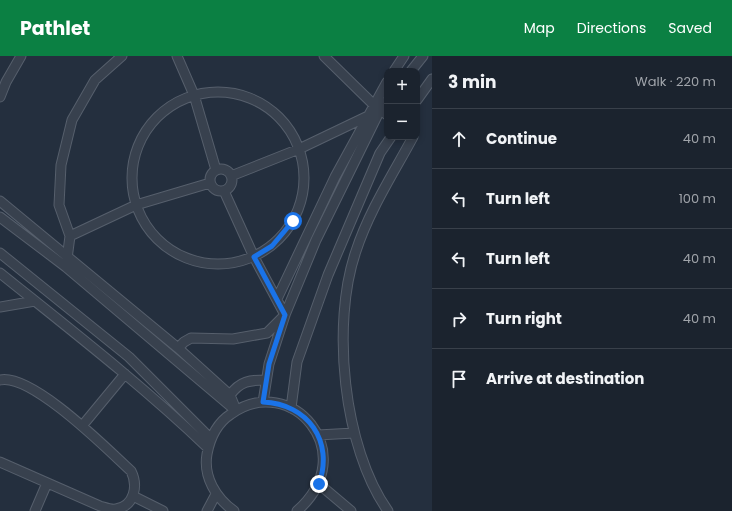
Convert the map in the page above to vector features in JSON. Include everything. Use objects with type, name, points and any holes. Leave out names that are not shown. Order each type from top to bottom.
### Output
[{"type":"street","points":[[0,97],[6,82],[21,56]]},
{"type":"street","points":[[66,267],[70,236],[59,204],[61,165],[72,120],[95,80],[122,56]]},
{"type":"street","points":[[177,56],[194,96],[216,170]]},
{"type":"street","points":[[324,56],[380,110]]},
{"type":"street","points":[[396,68],[404,56]]},
{"type":"street","points":[[413,68],[423,56]]},
{"type":"street","points":[[420,96],[432,79]]},
{"type":"street","points":[[223,92],[252,99],[272,111],[281,119],[292,133],[299,149],[302,159],[304,181],[298,212],[287,230],[280,238],[254,257],[222,265],[199,263],[178,255],[152,234],[136,205],[132,188],[132,171],[134,160],[142,138],[148,128],[164,112],[183,99],[194,96],[223,92]]},
{"type":"street","points":[[263,402],[269,364],[285,315],[316,240],[380,110],[384,94]]},
{"type":"street","points":[[231,176],[299,149],[380,110]]},
{"type":"street","points":[[277,299],[335,177],[367,117]]},
{"type":"street","points":[[290,408],[297,362],[328,275],[380,153],[388,140]]},
{"type":"street","points":[[388,511],[368,475],[354,432],[346,383],[343,333],[348,276],[356,249],[368,222],[411,140]]},
{"type":"street","points":[[223,169],[231,176],[230,186],[224,191],[215,190],[210,183],[210,176],[216,170],[223,169]]},
{"type":"street","points":[[70,236],[136,205],[210,183]]},
{"type":"street","points":[[224,191],[254,257],[285,315]]},
{"type":"street","points":[[0,201],[68,255],[178,348],[230,395],[236,410]]},
{"type":"street","points":[[0,217],[66,267],[236,410]]},
{"type":"street","points":[[0,253],[129,357],[211,439]]},
{"type":"street","points":[[0,273],[125,374],[178,419],[208,448]]},
{"type":"street","points":[[0,307],[35,301]]},
{"type":"street","points":[[178,348],[191,338],[233,339],[267,333],[285,315]]},
{"type":"street","points":[[82,426],[125,374]]},
{"type":"street","points":[[0,380],[19,383],[36,391],[82,426],[131,471],[135,480],[136,489],[133,496],[126,504],[116,509],[100,506],[0,462]]},
{"type":"street","points":[[230,395],[236,387],[243,382],[266,380]]},
{"type":"street","points":[[233,511],[222,506],[212,486],[207,467],[208,448],[211,439],[221,422],[236,410],[253,403],[263,402],[282,404],[307,419],[318,435],[324,454],[322,474],[319,484],[309,500],[297,511]]},
{"type":"street","points":[[318,435],[354,432]]},
{"type":"street","points":[[35,511],[47,483]]},
{"type":"street","points":[[319,484],[351,511]]},
{"type":"street","points":[[207,511],[216,494]]},
{"type":"street","points":[[133,496],[162,511]]},
{"type":"route","points":[[293,221],[272,246],[254,257],[285,315],[269,364],[263,402],[282,404],[299,413],[307,419],[313,427],[318,435],[324,454],[324,464],[319,484]]}]
